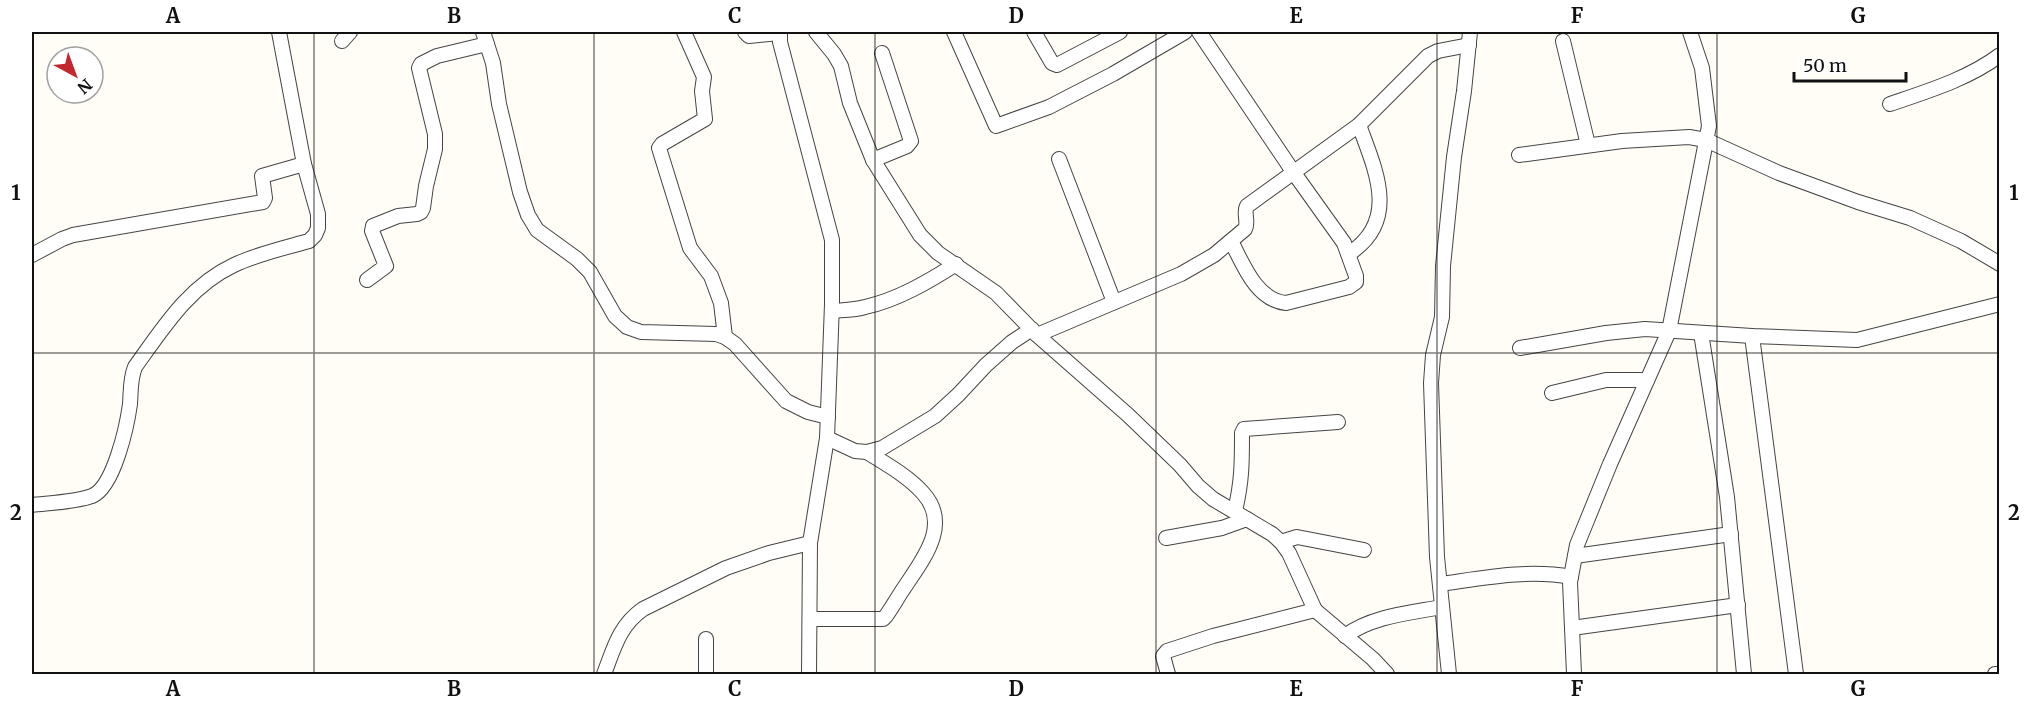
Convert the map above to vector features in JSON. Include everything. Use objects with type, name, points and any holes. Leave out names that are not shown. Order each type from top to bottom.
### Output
[{"type":"street","points":[[32,505],[90,497],[104,486],[110,476],[123,437],[135,367],[175,311],[191,294],[235,264],[309,240],[315,235],[318,228],[318,214],[304,164],[279,32]]},
{"type":"street","points":[[684,32],[704,77],[702,91],[705,119],[659,148],[690,248],[711,276],[721,303],[725,337]]},
{"type":"street","points":[[745,32],[753,37],[780,32],[780,42],[832,240],[827,438],[810,543],[809,675]]},
{"type":"street","points":[[816,32],[841,66],[850,103],[873,160],[920,235],[938,253],[996,293],[1034,332],[1128,415],[1213,499],[1281,542],[1289,553],[1315,610],[1373,659],[1387,675]]},
{"type":"street","points":[[954,32],[996,126],[1048,108],[1185,32]]},
{"type":"street","points":[[1034,32],[1052,63],[1057,65],[1120,32]]},
{"type":"street","points":[[1198,32],[1344,243],[1350,253],[1356,276],[1354,284],[1286,303],[1277,302],[1265,294],[1248,274],[1231,241]]},
{"type":"street","points":[[1575,675],[1571,577],[1577,545],[1610,464],[1670,331],[1709,126],[1702,68],[1690,32]]},
{"type":"street","points":[[367,280],[386,266],[372,231],[373,226],[398,216],[417,214],[423,208],[435,148],[435,134],[419,68],[421,64],[437,56],[485,38],[493,63],[498,104],[520,192],[528,215],[537,230],[577,259],[590,272],[615,316],[627,327],[641,332],[716,334],[725,337],[735,344],[786,400],[808,412],[828,417]]},
{"type":"street","points":[[827,438],[855,451],[867,452],[882,448],[934,416],[1012,342],[1195,267],[1214,255],[1247,226],[1247,206],[1359,124],[1428,56],[1470,38],[1445,244],[1442,317],[1433,355],[1431,382],[1440,584],[1449,675]]},
{"type":"street","points":[[1563,41],[1588,145]]},
{"type":"street","points":[[873,160],[907,146],[911,141],[882,53]]},
{"type":"street","points":[[1890,104],[1932,90],[1966,75],[2000,55]]},
{"type":"street","points":[[1350,253],[1363,245],[1371,232],[1381,200],[1375,171],[1359,124]]},
{"type":"street","points":[[1519,155],[1588,145],[1674,137],[1706,140],[1779,173],[1910,218],[1961,241],[2000,264]]},
{"type":"street","points":[[1059,159],[1114,302]]},
{"type":"street","points":[[32,255],[73,235],[263,202],[265,198],[262,176],[304,164]]},
{"type":"street","points":[[832,311],[866,307],[894,298],[931,280],[956,264]]},
{"type":"street","points":[[1520,348],[1631,330],[1857,340],[2000,304]]},
{"type":"street","points":[[1701,333],[1727,497],[1744,675]]},
{"type":"street","points":[[1752,336],[1796,675]]},
{"type":"street","points":[[1552,393],[1606,380],[1647,380]]},
{"type":"street","points":[[1234,511],[1243,467],[1242,433],[1244,429],[1338,422]]},
{"type":"street","points":[[810,619],[883,619],[927,554],[936,531],[933,508],[925,495],[915,485],[867,452]]},
{"type":"street","points":[[1166,538],[1222,528],[1247,519]]},
{"type":"street","points":[[1575,556],[1731,534]]},
{"type":"street","points":[[1281,542],[1297,537],[1364,550]]},
{"type":"street","points":[[604,675],[623,628],[631,617],[726,568],[769,552],[810,543]]},
{"type":"street","points":[[1440,584],[1506,574],[1538,573],[1571,577]]},
{"type":"street","points":[[1572,628],[1738,605]]},
{"type":"street","points":[[1345,636],[1356,628],[1373,621],[1442,606]]},
{"type":"street","points":[[1168,675],[1163,656],[1167,651],[1213,636],[1315,610]]},
{"type":"street","points":[[706,639],[706,675]]}]
